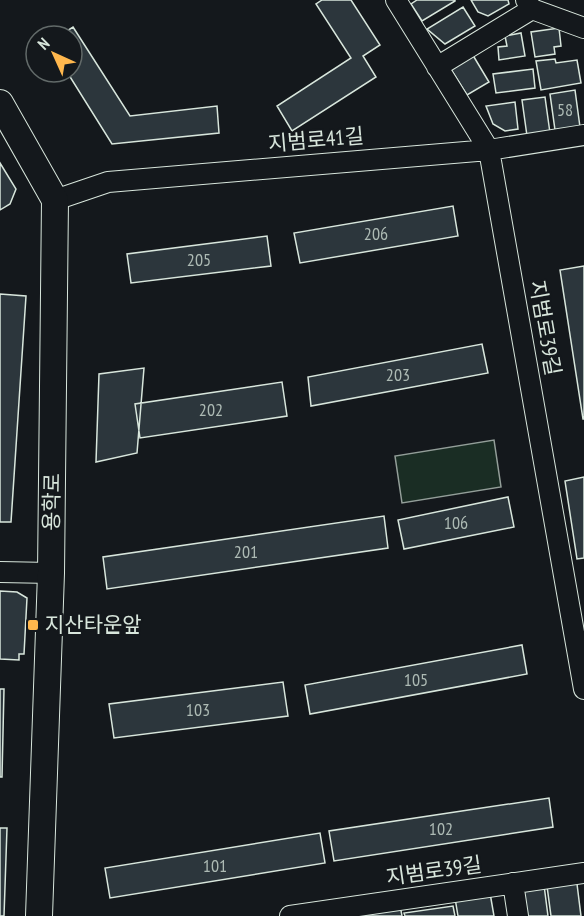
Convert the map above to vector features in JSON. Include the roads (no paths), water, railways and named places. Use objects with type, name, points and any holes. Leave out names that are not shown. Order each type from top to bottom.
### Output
[{"type":"main road","points":[[0,103],[55,200]]},
{"type":"main road","name":"용학로","points":[[39,916],[51,573],[55,200]]},
{"type":"street","name":"지범로39길","points":[[396,0],[489,150],[584,689]]},
{"type":"street","points":[[437,67],[529,4],[584,28]]},
{"type":"street","name":"지범로41길","points":[[55,200],[108,182],[489,150],[584,135]]},
{"type":"street","points":[[0,572],[51,573]]},
{"type":"street","name":"지범로39길","points":[[292,916],[584,873]]},
{"type":"street","points":[[513,883],[518,916]]},
{"type":"place","name":"지산타운앞","points":[[33,625]]}]
